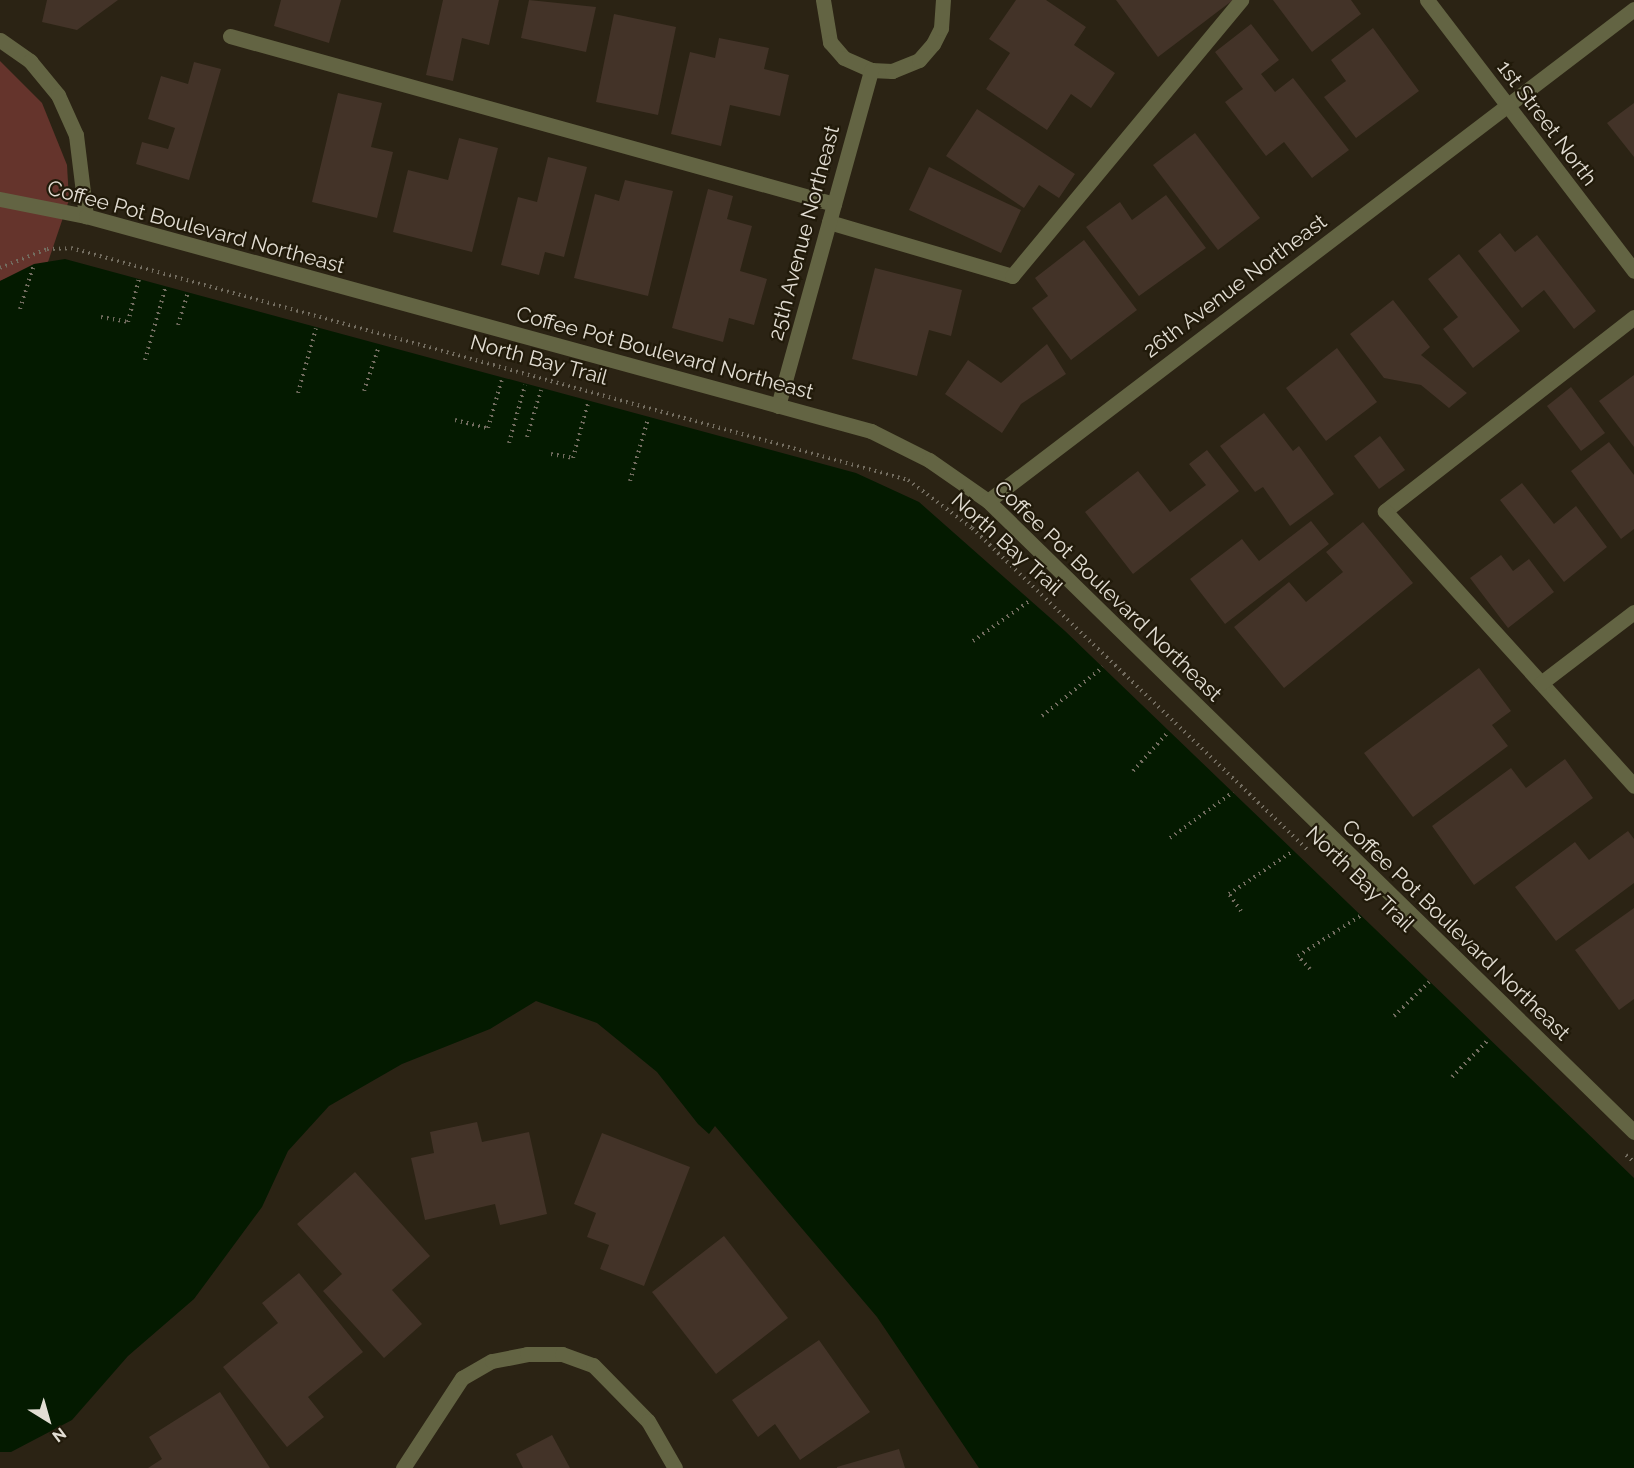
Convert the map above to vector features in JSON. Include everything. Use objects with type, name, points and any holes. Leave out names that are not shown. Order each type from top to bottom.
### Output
[{"type":"street","points":[[823,0],[830,42],[844,58],[871,70],[892,71],[919,60],[942,28],[943,0]]},
{"type":"street","points":[[829,222],[1012,276],[1241,0]]},
{"type":"street","name":"1st Street North","points":[[1427,0],[1634,272]]},
{"type":"street","name":"26th Avenue Northeast","points":[[988,501],[1634,9]]},
{"type":"street","points":[[230,36],[834,204]]},
{"type":"street","points":[[0,40],[30,61],[58,95],[76,135],[86,216]]},
{"type":"street","name":"25th Avenue Northeast","points":[[778,406],[871,70]]},
{"type":"street","name":"Coffee Pot Boulevard Northeast","points":[[0,199],[86,216],[871,431],[929,460],[988,501],[1634,1132]]},
{"type":"street","points":[[1634,317],[1385,511],[1634,786]]},
{"type":"street","points":[[1541,683],[1634,612]]},
{"type":"street","points":[[404,1468],[462,1378],[492,1360],[527,1354],[562,1354],[593,1365],[648,1421],[675,1468]]},
{"type":"path","name":"North Bay Trail","points":[[0,268],[47,249],[71,248],[908,480],[972,528],[1316,858]]},
{"type":"path","points":[[20,309],[33,264]]},
{"type":"path","points":[[101,317],[128,322],[139,279]]},
{"type":"path","points":[[145,360],[166,286]]},
{"type":"path","points":[[178,325],[188,293]]},
{"type":"path","points":[[298,393],[316,328]]},
{"type":"path","points":[[364,391],[379,346]]},
{"type":"path","points":[[455,420],[488,428],[502,379]]},
{"type":"path","points":[[509,443],[525,385]]},
{"type":"path","points":[[527,437],[541,390]]},
{"type":"path","points":[[551,454],[573,458],[588,403]]},
{"type":"path","points":[[630,481],[648,419]]},
{"type":"path","points":[[973,641],[1031,600]]},
{"type":"path","points":[[1042,716],[1103,667]]},
{"type":"path","points":[[1132,771],[1169,731]]},
{"type":"path","points":[[1170,838],[1233,792]]},
{"type":"path","points":[[1241,911],[1229,894],[1293,851]]},
{"type":"path","points":[[1310,969],[1298,956],[1360,915]]},
{"type":"path","points":[[1394,1016],[1429,982]]},
{"type":"path","points":[[1452,1077],[1489,1039]]},
{"type":"path","points":[[1617,1146],[1634,1162]]},
{"type":"shaded area","points":[[0,61],[42,103],[67,165],[69,200],[48,262],[0,281]]},
{"type":"shaded area","points":[[65,259],[856,473],[919,502],[1065,631],[1634,1178],[1634,1468],[979,1468],[877,1317],[715,1126],[709,1134],[698,1124],[657,1072],[597,1023],[536,1001],[490,1029],[402,1064],[329,1106],[288,1151],[262,1207],[194,1299],[128,1356],[72,1420],[11,1452],[0,1452],[0,281],[34,264]]},
{"type":"building","points":[[47,0],[118,0],[77,30],[42,22]]},
{"type":"building","points":[[281,0],[341,0],[329,43],[274,26]]},
{"type":"building","points":[[443,0],[499,0],[489,45],[462,38],[453,81],[426,75]]},
{"type":"building","points":[[529,0],[596,7],[586,52],[521,38]]},
{"type":"building","points":[[1016,0],[1046,0],[1086,27],[1074,45],[1115,73],[1091,108],[1071,94],[1047,130],[986,89],[1010,53],[989,39]]},
{"type":"building","points":[[1116,0],[1233,0],[1158,57]]},
{"type":"building","points":[[1273,0],[1351,0],[1361,14],[1312,52]]},
{"type":"building","points":[[614,14],[676,27],[658,115],[596,102]]},
{"type":"building","points":[[1251,24],[1279,60],[1261,74],[1275,92],[1293,78],[1349,150],[1312,178],[1284,142],[1266,156],[1225,102],[1243,89],[1215,52]]},
{"type":"building","points":[[1373,28],[1419,91],[1356,138],[1324,97],[1346,81],[1331,60]]},
{"type":"building","points":[[719,38],[769,48],[764,69],[789,75],[780,116],[730,105],[721,146],[671,134],[690,52],[715,58]]},
{"type":"building","points":[[194,62],[221,69],[189,180],[136,164],[142,142],[168,149],[175,128],[148,119],[161,76],[188,84]]},
{"type":"building","points":[[338,93],[382,103],[371,147],[393,152],[377,218],[312,202]]},
{"type":"building","points":[[1634,103],[1634,157],[1607,123]]},
{"type":"building","points":[[977,109],[1075,174],[1059,198],[1039,185],[1024,208],[946,156]]},
{"type":"building","points":[[1195,133],[1260,218],[1218,250],[1153,165]]},
{"type":"building","points":[[459,138],[498,148],[472,252],[393,232],[408,170],[448,180]]},
{"type":"building","points":[[548,157],[587,167],[564,257],[545,252],[539,275],[501,265],[518,197],[537,202]]},
{"type":"building","points":[[929,167],[1021,210],[1001,253],[909,210]]},
{"type":"building","points":[[625,180],[673,191],[648,296],[574,278],[595,194],[619,201]]},
{"type":"building","points":[[708,189],[733,196],[727,219],[752,226],[740,271],[767,279],[754,325],[729,318],[723,342],[672,328]]},
{"type":"building","points":[[1166,195],[1206,248],[1139,296],[1086,227],[1120,202],[1132,220]]},
{"type":"building","points":[[1500,233],[1515,252],[1537,235],[1596,311],[1574,329],[1544,290],[1522,308],[1478,251]]},
{"type":"building","points":[[1084,240],[1137,310],[1071,360],[1032,308],[1048,296],[1035,278]]},
{"type":"building","points":[[1459,254],[1520,331],[1473,368],[1443,329],[1458,317],[1428,279]]},
{"type":"building","points":[[875,268],[962,290],[951,336],[929,330],[917,376],[852,359]]},
{"type":"building","points":[[1393,300],[1430,347],[1421,355],[1467,393],[1449,408],[1421,385],[1384,378],[1350,334]]},
{"type":"building","points":[[1047,344],[1066,374],[1021,404],[1002,433],[945,394],[968,360],[1001,383]]},
{"type":"building","points":[[1337,348],[1377,402],[1326,441],[1286,388]]},
{"type":"building","points":[[1634,375],[1634,447],[1599,401]]},
{"type":"building","points":[[1571,387],[1605,433],[1581,451],[1547,406]]},
{"type":"building","points":[[1264,413],[1293,451],[1299,446],[1334,494],[1290,526],[1263,487],[1255,492],[1220,446]]},
{"type":"building","points":[[1380,436],[1405,470],[1379,489],[1354,456]]},
{"type":"building","points":[[1609,442],[1634,475],[1634,529],[1621,539],[1571,471]]},
{"type":"building","points":[[1207,450],[1239,491],[1133,574],[1085,512],[1138,471],[1170,512],[1206,485],[1189,464]]},
{"type":"building","points":[[1522,483],[1554,524],[1576,506],[1607,547],[1564,582],[1500,500]]},
{"type":"building","points":[[1311,521],[1329,544],[1225,624],[1190,579],[1242,539],[1259,561]]},
{"type":"building","points":[[1363,522],[1413,583],[1284,688],[1234,627],[1289,582],[1306,602],[1343,572],[1326,552]]},
{"type":"building","points":[[1501,555],[1513,571],[1529,559],[1554,592],[1508,628],[1470,578]]},
{"type":"building","points":[[1479,668],[1511,711],[1492,725],[1508,746],[1413,817],[1364,753]]},
{"type":"building","points":[[1565,759],[1593,798],[1474,885],[1432,826],[1511,768],[1526,788]]},
{"type":"building","points":[[1628,831],[1634,839],[1634,883],[1556,941],[1515,887],[1575,842],[1589,860]]},
{"type":"building","points":[[1634,908],[1634,999],[1619,1010],[1575,950]]},
{"type":"building","points":[[477,1122],[482,1142],[529,1132],[547,1214],[500,1225],[495,1204],[425,1220],[411,1158],[434,1153],[430,1132]]},
{"type":"building","points":[[602,1133],[690,1167],[644,1286],[600,1269],[609,1245],[587,1237],[596,1213],[574,1204]]},
{"type":"building","points":[[355,1172],[430,1256],[392,1290],[422,1324],[384,1358],[323,1291],[342,1274],[297,1224]]},
{"type":"building","points":[[724,1236],[788,1318],[716,1374],[652,1292]]},
{"type":"building","points":[[299,1273],[363,1352],[308,1397],[324,1417],[287,1447],[223,1367],[278,1323],[262,1303]]},
{"type":"building","points":[[819,1340],[870,1412],[800,1460],[775,1424],[758,1437],[732,1400]]},
{"type":"building","points":[[220,1392],[270,1468],[148,1468],[162,1459],[149,1437]]},
{"type":"building","points":[[552,1435],[570,1468],[523,1468],[516,1454]]},
{"type":"building","points":[[899,1449],[905,1468],[837,1468],[837,1467]]}]
